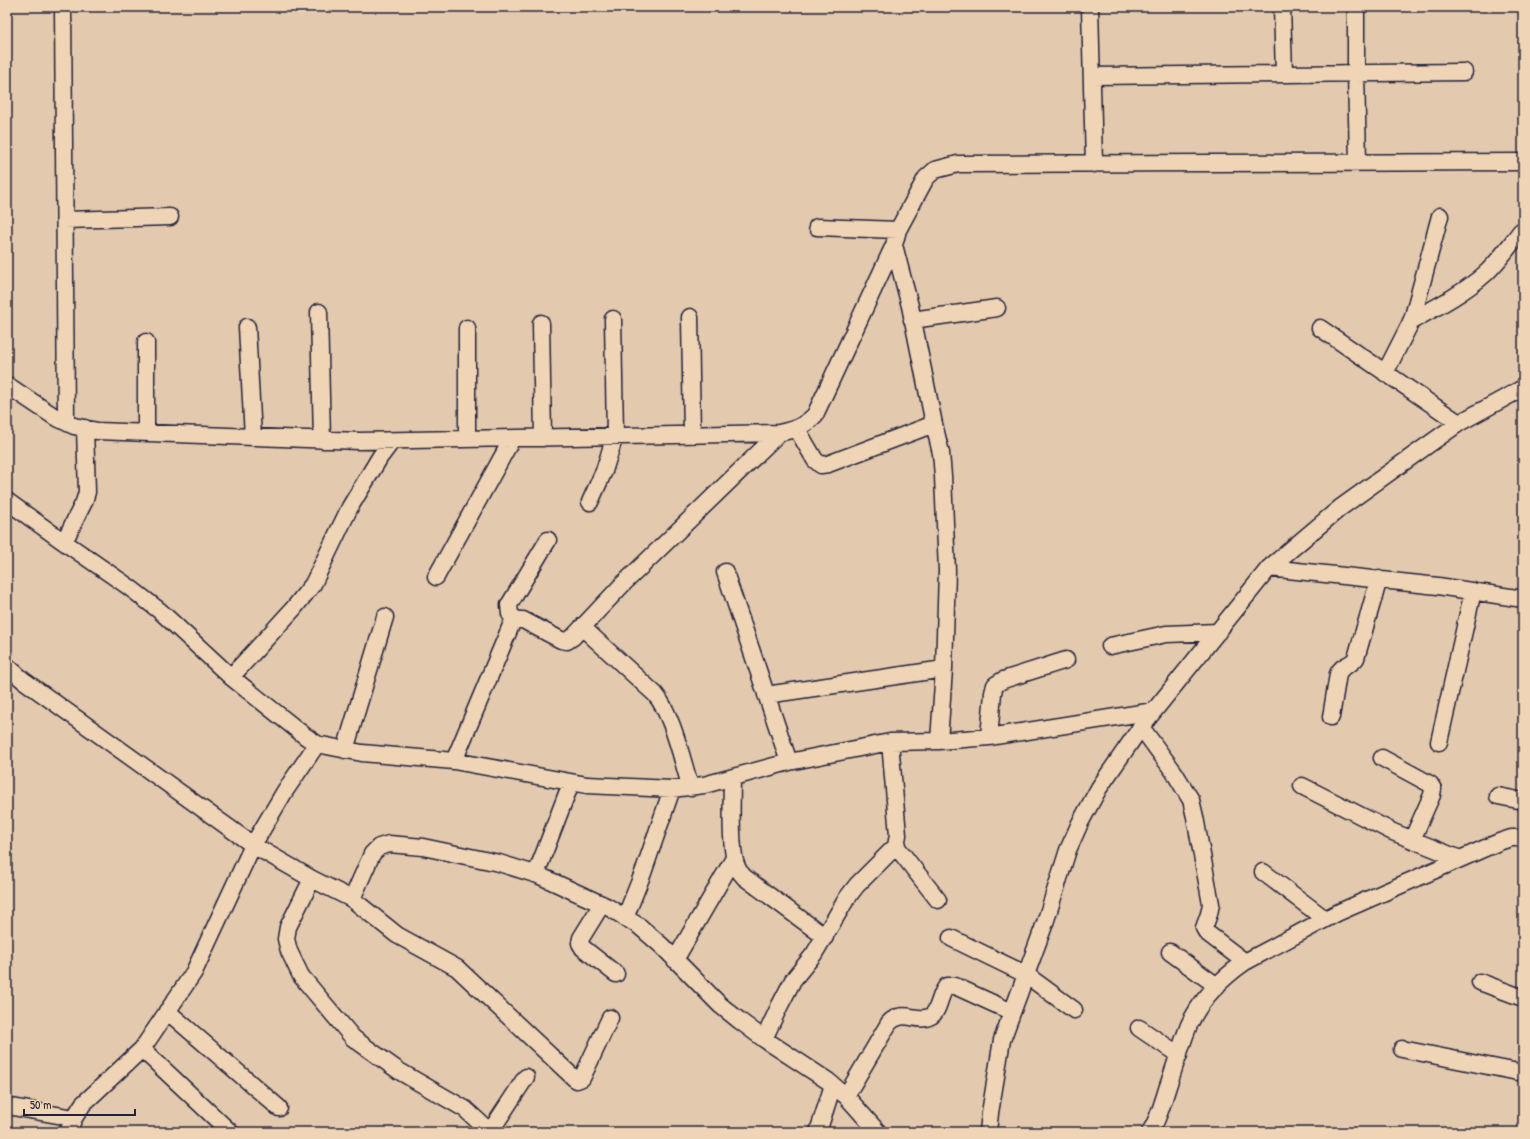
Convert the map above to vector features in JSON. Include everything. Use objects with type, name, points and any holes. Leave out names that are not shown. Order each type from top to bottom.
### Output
[{"type":"street","points":[[63,7],[66,422]]},
{"type":"street","points":[[1090,7],[1094,164]]},
{"type":"street","points":[[1282,7],[1284,74]]},
{"type":"street","points":[[1356,7],[1358,162]]},
{"type":"street","points":[[1092,76],[1464,72]]},
{"type":"street","points":[[7,385],[55,417],[74,426],[97,431],[322,440],[392,441],[779,433],[797,429],[807,423],[815,415],[894,245],[898,230],[926,178],[935,170],[958,164],[1318,164],[1358,162],[1523,162]]},
{"type":"street","points":[[1385,373],[1411,321],[1440,216]]},
{"type":"street","points":[[65,220],[170,217]]},
{"type":"street","points":[[817,227],[898,230]]},
{"type":"street","points":[[1411,321],[1442,305],[1473,284],[1487,272],[1521,231]]},
{"type":"street","points":[[894,245],[910,306],[941,453],[946,536],[944,670],[939,741]]},
{"type":"street","points":[[912,320],[997,308]]},
{"type":"street","points":[[319,312],[322,440]]},
{"type":"street","points":[[690,317],[692,435]]},
{"type":"street","points":[[590,502],[604,471],[615,436],[613,319]]},
{"type":"street","points":[[541,323],[543,438]]},
{"type":"street","points":[[247,327],[253,437]]},
{"type":"street","points":[[467,328],[467,439]]},
{"type":"street","points":[[1320,328],[1459,423]]},
{"type":"street","points":[[146,342],[146,433]]},
{"type":"street","points":[[988,1132],[998,1058],[1002,1040],[1045,923],[1068,850],[1099,788],[1141,727],[1269,568],[1340,508],[1459,423],[1523,388]]},
{"type":"street","points":[[797,429],[815,460],[821,464],[828,464],[934,424]]},
{"type":"street","points":[[64,542],[84,502],[87,492],[85,428]]},
{"type":"street","points":[[454,761],[512,623],[517,620],[523,620],[561,640],[566,640],[573,637],[622,585],[779,433]]},
{"type":"street","points":[[436,577],[512,438]]},
{"type":"street","points":[[232,677],[294,608],[313,584],[350,507],[380,456],[392,441]]},
{"type":"street","points":[[8,502],[129,587],[160,611],[232,677],[316,744],[345,750],[454,761],[587,786],[672,789],[691,788],[789,762],[890,742],[939,741],[989,737],[1154,711]]},
{"type":"street","points":[[517,620],[510,614],[509,605],[548,540]]},
{"type":"street","points":[[1269,568],[1379,579],[1523,598]]},
{"type":"street","points":[[725,572],[789,762]]},
{"type":"street","points":[[1331,717],[1338,674],[1340,669],[1354,661],[1356,658],[1379,579]]},
{"type":"street","points":[[1439,742],[1473,591]]},
{"type":"street","points":[[345,750],[385,617]]},
{"type":"street","points":[[582,627],[661,701],[669,717],[691,788]]},
{"type":"street","points":[[1110,646],[1166,634],[1218,632]]},
{"type":"street","points":[[989,737],[995,685],[1003,680],[1066,660]]},
{"type":"street","points":[[7,666],[23,680],[253,844],[312,879],[352,899],[397,935],[457,968],[564,1070],[577,1080],[582,1078],[610,1018]]},
{"type":"street","points":[[766,695],[944,670]]},
{"type":"street","points":[[1141,727],[1174,772],[1191,800],[1210,904],[1209,914],[1204,928],[1213,938],[1245,962]]},
{"type":"street","points":[[764,1038],[793,980],[825,938],[846,898],[896,846],[898,835],[890,742]]},
{"type":"street","points":[[7,1106],[71,1125],[83,1104],[142,1049],[199,966],[253,844],[316,744]]},
{"type":"street","points":[[1382,758],[1430,784],[1432,789],[1432,794],[1412,840]]},
{"type":"street","points":[[732,778],[734,858],[737,869],[744,877],[825,938]]},
{"type":"street","points":[[536,874],[571,783]]},
{"type":"street","points":[[1302,786],[1393,832],[1460,859]]},
{"type":"street","points":[[625,918],[672,789]]},
{"type":"street","points":[[1498,796],[1523,801]]},
{"type":"street","points":[[1150,1132],[1162,1104],[1189,1025],[1197,1010],[1231,972],[1245,962],[1325,919],[1499,842],[1511,838],[1523,838]]},
{"type":"street","points":[[352,899],[372,854],[383,845],[423,847],[500,863],[536,874],[602,904],[638,926],[720,1005],[764,1038],[828,1080],[846,1096],[878,1132]]},
{"type":"street","points":[[896,846],[938,900]]},
{"type":"street","points":[[675,960],[734,858]]},
{"type":"street","points":[[1263,872],[1325,919]]},
{"type":"street","points":[[312,879],[288,928],[286,938],[289,951],[301,976],[353,1038],[399,1071],[465,1109],[490,1132],[526,1078]]},
{"type":"street","points":[[602,904],[581,938],[580,943],[583,948],[616,974]]},
{"type":"street","points":[[951,938],[1025,974],[1074,1010]]},
{"type":"street","points":[[1170,952],[1217,986]]},
{"type":"street","points":[[1480,982],[1523,998]]},
{"type":"street","points":[[846,1096],[889,1023],[894,1018],[900,1016],[926,1018],[932,1016],[937,1009],[943,990],[947,986],[955,986],[1012,1012]]},
{"type":"street","points":[[167,1012],[279,1108]]},
{"type":"street","points":[[1139,1028],[1179,1055]]},
{"type":"street","points":[[142,1049],[230,1132]]},
{"type":"street","points":[[1402,1049],[1523,1073]]},
{"type":"street","points":[[818,1132],[833,1085]]}]
